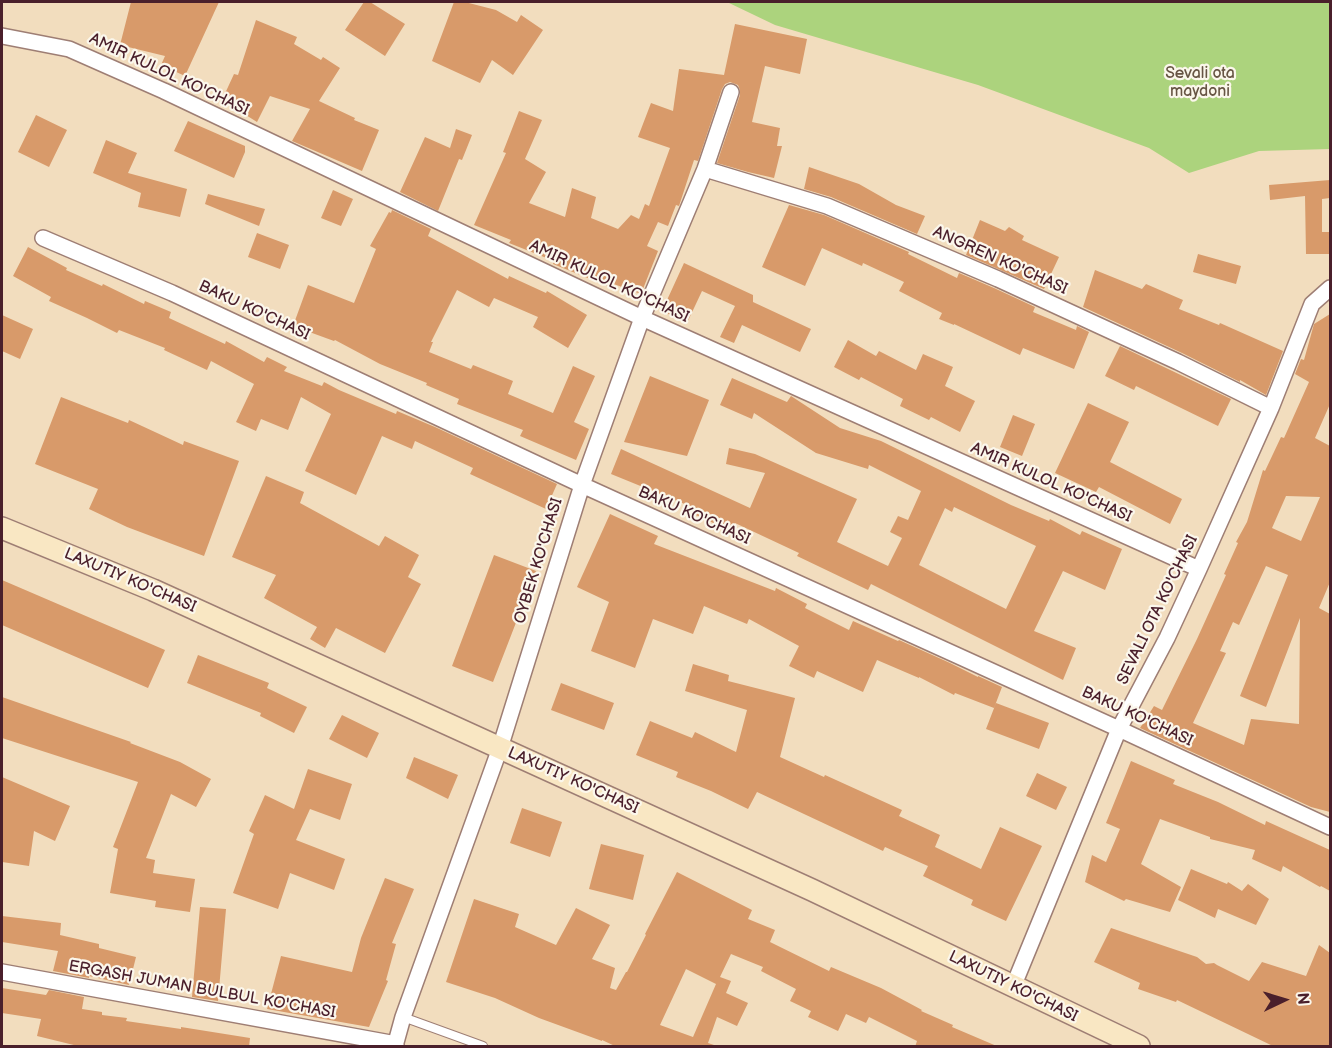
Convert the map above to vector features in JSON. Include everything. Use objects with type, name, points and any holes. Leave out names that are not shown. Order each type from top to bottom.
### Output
[{"type":"street","name":"AMIR KULOL KO'CHASI","points":[[2,36],[69,48],[642,318],[1199,569]]},
{"type":"street","name":"OYBEK KO'CHASI","points":[[395,1045],[500,748],[582,485],[642,318],[705,170],[731,92]]},
{"type":"street","name":"ANGREN KO'CHASI","points":[[705,170],[827,206],[998,279],[1271,408]]},
{"type":"street","name":"BAKU KO'CHASI","points":[[43,238],[172,293],[582,485],[1330,827]]},
{"type":"street","name":"SEVALI OTA KO'CHASI","points":[[1013,987],[1119,729],[1167,638],[1199,569],[1271,408],[1312,304],[1330,288]]},
{"type":"street","name":"LAXUTIY KO'CHASI","points":[[2,528],[153,590],[812,890],[1139,1047]]},
{"type":"street","name":"ERGASH JUMAN BULBUL KO'CHASI","points":[[2,972],[395,1045]]},
{"type":"lane","points":[[403,1017],[483,1047]]},
{"type":"green space","name":"Sevali ota maydoni","points":[[727,2],[1330,2],[1330,149],[1259,151],[1189,173],[1149,148],[978,85],[775,25]]},
{"type":"building","points":[[131,2],[219,2],[185,76],[161,65],[165,56],[120,45]]},
{"type":"building","points":[[364,2],[370,2],[405,24],[385,56],[345,30]]},
{"type":"building","points":[[454,2],[465,2],[496,10],[517,22],[521,15],[543,30],[513,75],[492,60],[480,83],[432,61]]},
{"type":"building","points":[[256,20],[297,37],[294,44],[321,60],[323,57],[340,68],[319,101],[355,118],[354,120],[379,130],[362,171],[292,141],[310,109],[270,96],[257,122],[222,100],[234,74],[238,75]]},
{"type":"building","points":[[735,24],[807,39],[800,74],[765,66],[752,122],[780,128],[777,146],[782,146],[774,178],[717,163],[740,95],[738,85],[730,82],[725,84],[698,161],[694,160],[679,206],[676,205],[668,226],[658,222],[647,246],[658,251],[641,294],[611,283],[610,287],[553,264],[554,261],[509,243],[511,240],[474,225],[506,153],[503,152],[519,111],[542,120],[525,159],[546,172],[529,203],[565,217],[572,188],[596,197],[591,218],[618,229],[631,215],[639,219],[645,204],[649,206],[670,148],[638,137],[651,103],[673,111],[679,69],[724,75]]},
{"type":"building","points":[[36,115],[67,130],[49,167],[18,152]]},
{"type":"building","points":[[188,121],[245,146],[245,152],[234,178],[174,151]]},
{"type":"building","points":[[456,129],[472,135],[462,160],[459,159],[438,211],[400,192],[425,137],[450,148]]},
{"type":"building","points":[[106,140],[137,153],[128,173],[187,189],[180,217],[138,207],[141,193],[93,173]]},
{"type":"building","points":[[809,167],[859,184],[896,205],[925,216],[917,234],[831,197],[804,189]]},
{"type":"building","points":[[1330,180],[1330,198],[1322,199],[1322,232],[1330,232],[1330,254],[1306,254],[1305,196],[1270,200],[1269,185]]},
{"type":"building","points":[[333,190],[353,199],[341,226],[321,218]]},
{"type":"building","points":[[208,194],[265,209],[259,226],[205,204]]},
{"type":"building","points":[[789,205],[824,215],[909,252],[908,254],[957,278],[959,273],[1035,307],[1033,312],[1076,330],[1077,326],[1089,332],[1074,369],[1023,348],[1020,355],[939,319],[942,313],[899,291],[904,282],[863,263],[862,266],[822,248],[805,286],[762,267]]},
{"type":"building","points":[[392,210],[431,229],[428,236],[508,279],[509,276],[546,293],[547,291],[587,315],[568,348],[533,327],[538,317],[494,298],[489,307],[457,290],[431,342],[433,342],[429,352],[471,369],[473,365],[513,381],[508,394],[553,413],[573,366],[595,376],[574,422],[589,429],[576,460],[520,436],[523,430],[457,404],[459,399],[426,385],[427,383],[380,364],[335,340],[293,326],[308,285],[354,303],[376,249],[370,246]]},
{"type":"building","points":[[980,220],[1005,231],[1009,227],[1024,236],[1022,240],[1059,257],[1044,289],[966,255]]},
{"type":"building","points":[[257,233],[289,245],[280,269],[248,257]]},
{"type":"building","points":[[28,247],[67,268],[66,270],[102,286],[103,284],[144,304],[145,301],[171,312],[169,318],[225,344],[226,341],[264,362],[267,357],[287,367],[284,371],[322,386],[324,382],[396,414],[397,411],[557,484],[546,509],[470,474],[473,468],[415,441],[412,449],[382,436],[356,495],[305,471],[331,414],[301,397],[288,430],[261,419],[256,431],[236,422],[254,384],[211,361],[207,370],[164,350],[165,348],[119,330],[117,333],[49,301],[51,297],[13,276]]},
{"type":"building","points":[[1198,254],[1241,266],[1236,284],[1193,272]]},
{"type":"building","points":[[684,263],[753,295],[753,302],[811,329],[800,352],[742,325],[734,343],[720,337],[735,306],[702,291],[687,323],[662,311]]},
{"type":"building","points":[[1095,270],[1142,289],[1146,284],[1183,300],[1179,309],[1219,325],[1220,323],[1283,351],[1266,395],[1240,380],[1240,382],[1083,307]]},
{"type":"building","points":[[1330,314],[1330,404],[1315,438],[1330,446],[1330,582],[1319,608],[1330,614],[1330,812],[1311,807],[1140,728],[1154,706],[1162,710],[1226,575],[1224,574],[1238,543],[1236,542],[1247,522],[1263,470],[1265,471],[1281,437],[1284,438],[1309,382],[1295,374],[1301,359],[1304,360],[1314,324]],"holes":[[[1286,496],[1320,497],[1301,541],[1272,528]],[[1266,566],[1288,575],[1240,696],[1266,707],[1300,618],[1299,724],[1251,719],[1244,745],[1193,723],[1226,653],[1220,651],[1233,622],[1239,625]]]},
{"type":"building","points":[[2,315],[33,329],[20,359],[2,351]]},
{"type":"building","points":[[848,340],[876,356],[879,351],[916,370],[923,354],[953,367],[945,386],[975,401],[960,432],[931,417],[929,420],[900,406],[903,399],[861,377],[859,380],[834,367]]},
{"type":"building","points":[[1120,346],[1231,399],[1218,426],[1136,386],[1134,390],[1105,376]]},
{"type":"building","points":[[650,376],[709,400],[687,456],[624,442]]},
{"type":"building","points":[[732,378],[787,402],[791,396],[840,428],[881,441],[1011,505],[1049,521],[1050,519],[1080,535],[1082,531],[1122,549],[1105,590],[1063,571],[1034,631],[1076,648],[1063,680],[871,584],[868,590],[797,556],[799,553],[735,523],[731,531],[689,512],[692,507],[611,474],[621,449],[750,508],[765,473],[726,464],[729,448],[755,454],[857,499],[837,542],[888,566],[902,538],[890,532],[898,516],[908,520],[921,491],[869,465],[868,469],[816,453],[754,413],[752,419],[720,405]],"holes":[[[954,507],[1036,546],[1006,609],[919,565],[945,508],[952,512]]]},
{"type":"building","points":[[61,397],[128,423],[129,420],[183,445],[184,441],[239,461],[204,556],[127,527],[89,509],[98,489],[35,464]]},
{"type":"building","points":[[1088,403],[1129,422],[1110,462],[1182,499],[1170,524],[1099,487],[1096,492],[1055,473]]},
{"type":"building","points":[[1013,415],[1035,424],[1022,456],[1000,447]]},
{"type":"building","points":[[266,476],[304,492],[300,503],[379,546],[385,536],[419,555],[408,577],[421,584],[385,653],[336,628],[325,648],[310,639],[317,627],[264,598],[276,575],[232,557]]},
{"type":"building","points":[[610,514],[658,536],[654,544],[775,591],[776,588],[807,604],[805,608],[849,630],[853,621],[1002,687],[994,708],[955,693],[954,695],[919,677],[877,660],[863,692],[817,671],[814,678],[789,666],[799,646],[749,619],[747,624],[704,606],[693,634],[653,619],[635,668],[591,651],[609,602],[577,587]]},
{"type":"building","points":[[494,555],[536,571],[493,682],[452,666]]},
{"type":"building","points":[[2,580],[165,650],[148,688],[2,625]]},
{"type":"building","points":[[198,655],[269,683],[267,688],[307,707],[294,733],[260,716],[261,713],[187,683]]},
{"type":"building","points":[[693,664],[729,675],[728,681],[795,698],[780,757],[902,810],[899,816],[940,835],[935,847],[981,869],[1000,827],[1042,846],[1006,921],[971,905],[973,900],[923,876],[928,866],[885,847],[883,851],[757,792],[748,809],[676,777],[678,772],[636,755],[650,721],[692,738],[695,732],[736,752],[747,710],[685,691]]},
{"type":"building","points":[[561,683],[614,703],[604,730],[551,710]]},
{"type":"building","points":[[2,697],[131,742],[180,762],[211,779],[196,807],[171,794],[146,858],[155,860],[153,873],[195,879],[190,912],[155,907],[156,901],[110,893],[118,849],[113,847],[138,782],[2,738]]},
{"type":"building","points":[[996,703],[1049,723],[1039,749],[986,729]]},
{"type":"building","points":[[342,715],[379,733],[367,758],[329,739]]},
{"type":"building","points":[[414,757],[458,775],[448,799],[406,778]]},
{"type":"building","points":[[1131,761],[1175,780],[1173,784],[1218,802],[1265,825],[1266,821],[1330,850],[1330,891],[1283,866],[1281,872],[1252,859],[1255,850],[1210,839],[1210,837],[1160,819],[1141,864],[1181,887],[1170,912],[1126,899],[1124,901],[1085,882],[1092,855],[1106,862],[1120,829],[1106,823]]},
{"type":"building","points":[[308,769],[352,784],[340,820],[310,809],[296,840],[345,859],[334,890],[290,873],[278,909],[233,893],[254,834],[249,831],[265,795],[294,809]]},
{"type":"building","points":[[1037,773],[1067,787],[1056,810],[1026,796]]},
{"type":"building","points":[[2,777],[70,806],[55,841],[34,831],[29,866],[2,862]]},
{"type":"building","points":[[522,808],[562,822],[550,857],[510,843]]},
{"type":"building","points":[[601,844],[644,855],[633,900],[589,889]]},
{"type":"building","points":[[1191,869],[1227,884],[1228,882],[1242,891],[1248,884],[1269,899],[1256,925],[1218,909],[1215,918],[1178,900]]},
{"type":"building","points":[[677,872],[752,910],[748,919],[775,930],[770,942],[829,971],[831,967],[881,988],[921,1011],[953,1025],[952,1027],[999,1047],[915,1047],[917,1041],[869,1017],[866,1023],[846,1014],[838,1031],[808,1017],[811,1011],[790,1001],[796,989],[761,971],[763,967],[731,954],[720,977],[731,981],[726,993],[748,1003],[737,1026],[717,1017],[708,1043],[714,1045],[713,1047],[617,1047],[539,1018],[495,998],[446,982],[474,899],[519,914],[515,927],[556,945],[576,908],[610,925],[592,959],[615,968],[610,988],[616,990]],"holes":[[[686,969],[716,984],[693,1037],[660,1025]]]},
{"type":"building","points":[[385,878],[414,889],[392,943],[396,944],[386,980],[388,981],[369,1027],[267,1009],[281,956],[352,972],[361,938]]},
{"type":"building","points":[[200,907],[226,909],[218,1001],[192,997]]},
{"type":"building","points":[[2,916],[61,923],[60,935],[99,944],[99,948],[136,957],[129,985],[53,971],[58,951],[2,942]]},
{"type":"building","points":[[1111,928],[1197,957],[1206,964],[1214,963],[1249,981],[1262,962],[1306,976],[1319,945],[1330,953],[1330,1047],[1275,1047],[1177,1000],[1176,1002],[1138,989],[1140,983],[1094,962]]},
{"type":"building","points":[[2,988],[46,995],[49,990],[84,997],[82,1009],[102,1012],[102,1015],[127,1018],[126,1021],[250,1038],[249,1047],[82,1047],[37,1036],[41,1019],[2,1013]]}]
